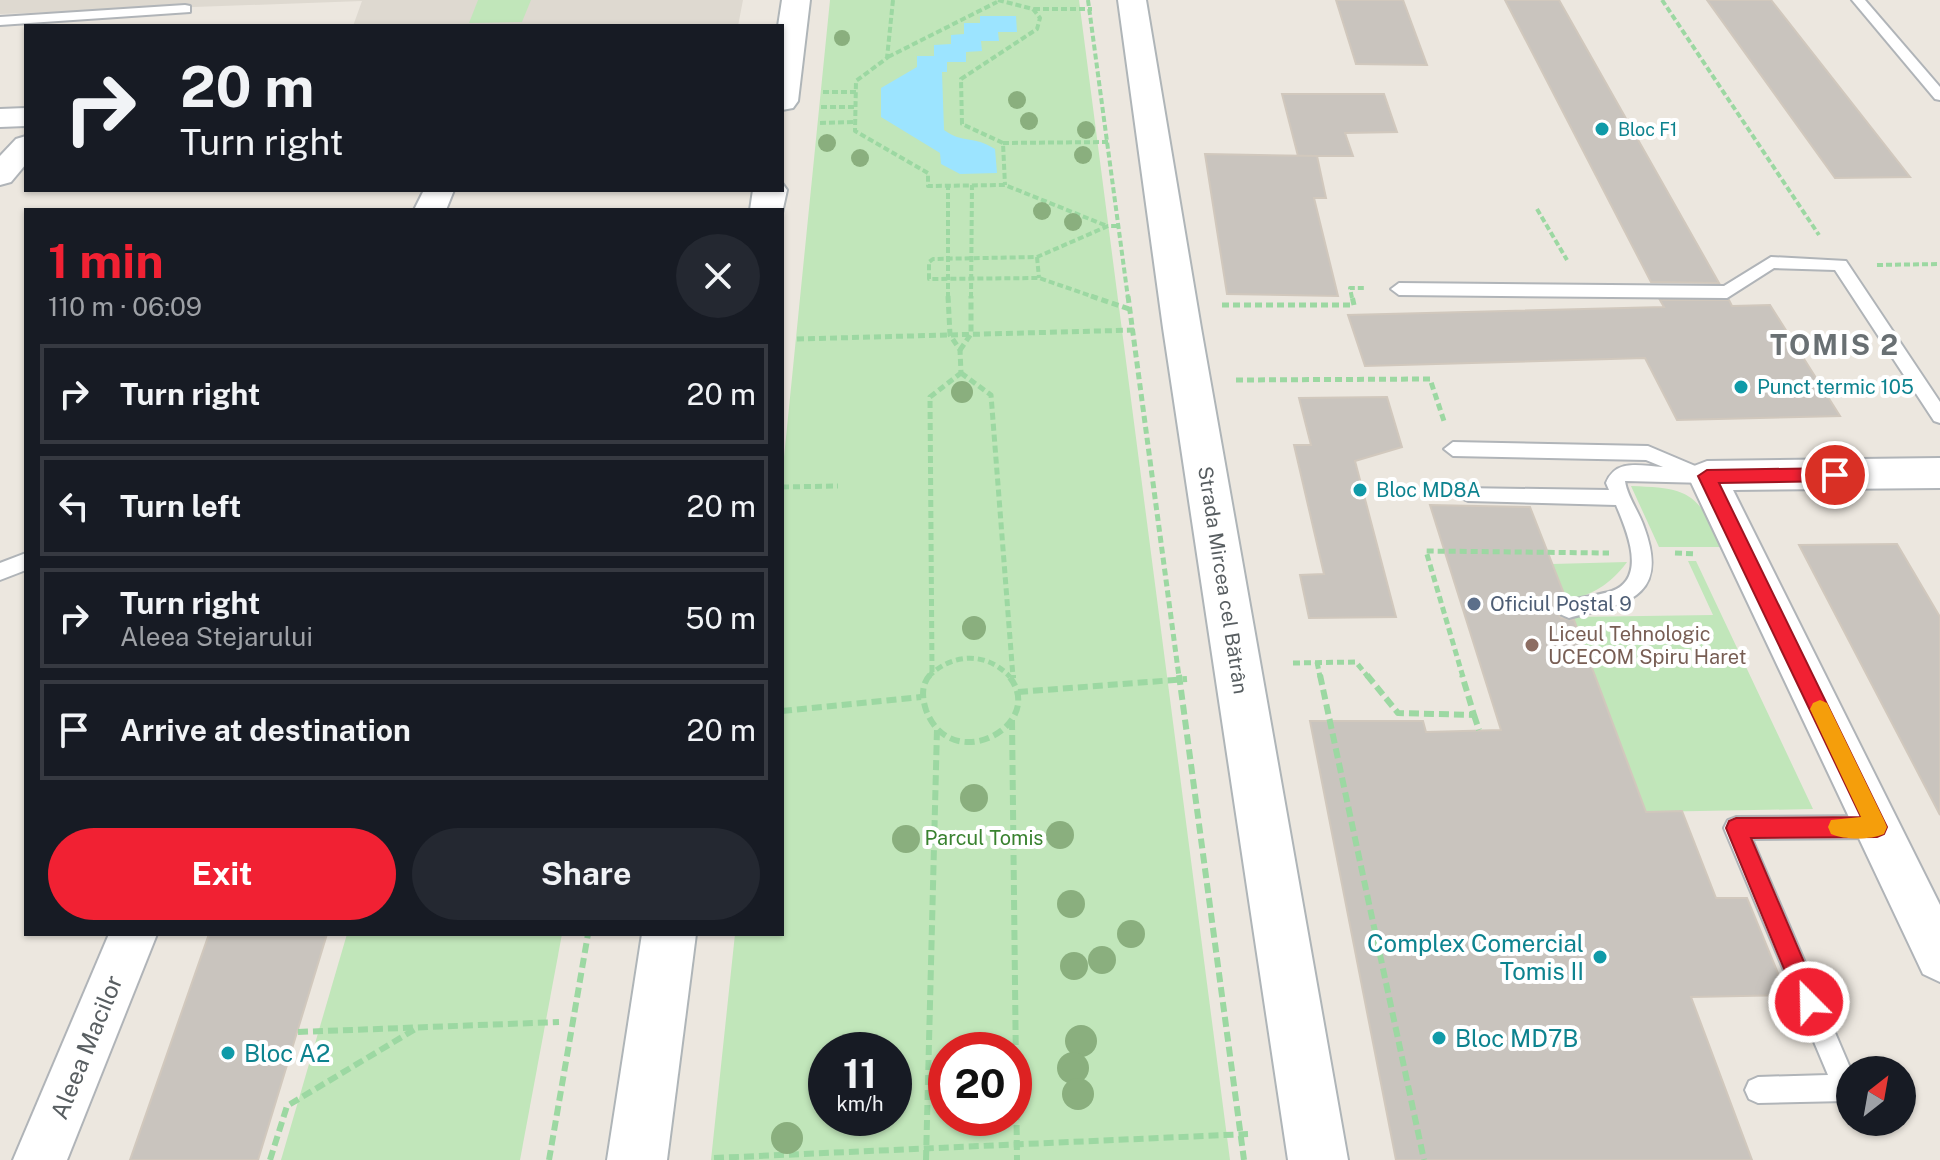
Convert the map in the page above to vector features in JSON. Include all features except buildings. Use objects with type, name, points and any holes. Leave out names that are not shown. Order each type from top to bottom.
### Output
[{"type":"main road","points":[[784,75],[796,0]]},
{"type":"main road","name":"Strada Mircea cel Bătrân","points":[[1114,4],[1182,328],[1318,1160]]},
{"type":"main road","points":[[637,1160],[669,936]]},
{"type":"street","points":[[0,118],[24,117]]},
{"type":"street","points":[[0,175],[24,147]]},
{"type":"street","points":[[1940,473],[1707,476],[1940,957]]},
{"type":"street","name":"Aleea Macilor","points":[[40,1160],[132,936]]},
{"type":"lane","points":[[1858,0],[1940,96]]},
{"type":"lane","points":[[0,21],[185,9]]},
{"type":"lane","points":[[1399,289],[1727,292],[1771,262],[1840,265],[1940,416]]},
{"type":"lane","points":[[1453,449],[1648,453],[1707,476]]},
{"type":"lane","points":[[1569,609],[1625,594],[1640,576],[1645,553],[1615,483],[1618,476],[1625,473],[1707,476]]},
{"type":"lane","points":[[1468,493],[1622,498]]},
{"type":"lane","points":[[0,572],[24,562]]},
{"type":"lane","points":[[1758,1090],[1846,1088],[1736,828],[1877,827]]},
{"type":"path","points":[[887,58],[893,0]]},
{"type":"path","points":[[1088,0],[1183,679],[1244,1134],[1244,1160]]},
{"type":"path","points":[[1662,0],[1840,265],[1940,264]]},
{"type":"path","points":[[1114,4],[1089,9],[1033,9],[998,1],[887,58],[856,81],[855,131],[928,173],[928,186],[1005,185],[1108,226],[1127,226]]},
{"type":"path","points":[[1033,9],[1040,18],[1037,29],[961,79],[962,124],[1003,143],[1116,142]]},
{"type":"path","points":[[823,92],[856,92]]},
{"type":"path","points":[[821,107],[856,107]]},
{"type":"path","points":[[820,123],[856,122]]},
{"type":"path","points":[[1003,143],[1005,185]]},
{"type":"path","points":[[948,185],[950,335],[960,350],[961,373]]},
{"type":"path","points":[[960,350],[971,334],[972,185]]},
{"type":"path","points":[[1537,209],[1569,265]]},
{"type":"path","points":[[1108,226],[1037,257],[933,259],[929,262],[929,279],[1039,278],[1131,311],[1139,310]]},
{"type":"path","points":[[1037,257],[1039,278]]},
{"type":"path","points":[[1222,305],[1354,305],[1350,288],[1399,289]]},
{"type":"path","points":[[797,339],[1141,330]]},
{"type":"path","points":[[932,672],[930,397],[961,373]]},
{"type":"path","points":[[961,373],[991,395],[1013,678],[1018,692],[1018,707],[1002,732],[986,740],[971,742],[956,740],[937,729],[924,711],[921,697],[932,672],[943,662],[972,656],[1002,666],[1013,678]]},
{"type":"path","points":[[1236,380],[1430,379],[1453,449]]},
{"type":"path","points":[[784,487],[838,486]]},
{"type":"path","points":[[1479,730],[1426,551],[1645,553]]},
{"type":"path","points":[[1317,662],[1424,1160]]},
{"type":"path","points":[[1293,663],[1356,662],[1398,713],[1474,715]]},
{"type":"path","points":[[1018,692],[1183,679]]},
{"type":"path","points":[[784,711],[921,697]]},
{"type":"path","points":[[1012,720],[1017,1160]]},
{"type":"path","points":[[926,1160],[937,729]]},
{"type":"path","points":[[549,1160],[588,936]]},
{"type":"path","points":[[298,1032],[559,1022]]},
{"type":"path","points":[[270,1160],[287,1106],[418,1027]]},
{"type":"path","points":[[714,1158],[1244,1134]]},
{"type":"shaded area","points":[[0,0],[743,0],[738,24],[354,24],[362,1],[0,14]]},
{"type":"green space","points":[[478,0],[531,0],[522,22],[469,23]]},
{"type":"green space","name":"Parcul Tomis","points":[[830,0],[1079,0],[1230,1160],[711,1160],[735,936],[784,936],[784,457]]},
{"type":"green space","points":[[1631,486],[1668,489],[1690,497],[1706,515],[1724,547],[1659,547]]},
{"type":"green space","points":[[1688,561],[1696,561],[1813,809],[1646,812],[1573,617],[1713,615]]},
{"type":"green space","points":[[1627,562],[1600,588],[1567,601],[1552,564]]},
{"type":"green space","points":[[346,936],[562,936],[520,1160],[281,1160]]},
{"type":"water","points":[[980,16],[1016,16],[1017,32],[998,32],[999,41],[981,41],[982,51],[966,52],[966,62],[947,62],[947,72],[942,72],[944,130],[995,149],[997,173],[960,174],[941,164],[940,153],[881,117],[881,88],[917,67],[917,56],[934,56],[934,45],[951,44],[951,35],[964,34],[964,23],[980,23]]},
{"type":"slow traffic","points":[[1820,709],[1877,827],[1839,827]]},
{"type":"place","name":"Bloc F1","points":[[1602,129]]},
{"type":"place","name":"Punct termic 105","points":[[1741,387]]},
{"type":"place","name":"Bloc MD8A","points":[[1360,490]]},
{"type":"place","name":"Oficiul Poștal 9","points":[[1474,604]]},
{"type":"place","name":"Liceul Tehnologic UCECOM Spiru Haret","points":[[1532,645]]},
{"type":"place","name":"Complex Comercial Tomis II","points":[[1600,957]]},
{"type":"place","name":"Bloc MD7B","points":[[1439,1038]]},
{"type":"place","name":"Bloc A2","points":[[228,1053]]},
{"type":"district","name":"TOMIS 2","points":[[1835,344]]},
{"type":"route","points":[[1809,1002],[1736,828],[1877,827],[1707,476],[1835,475]]}]
